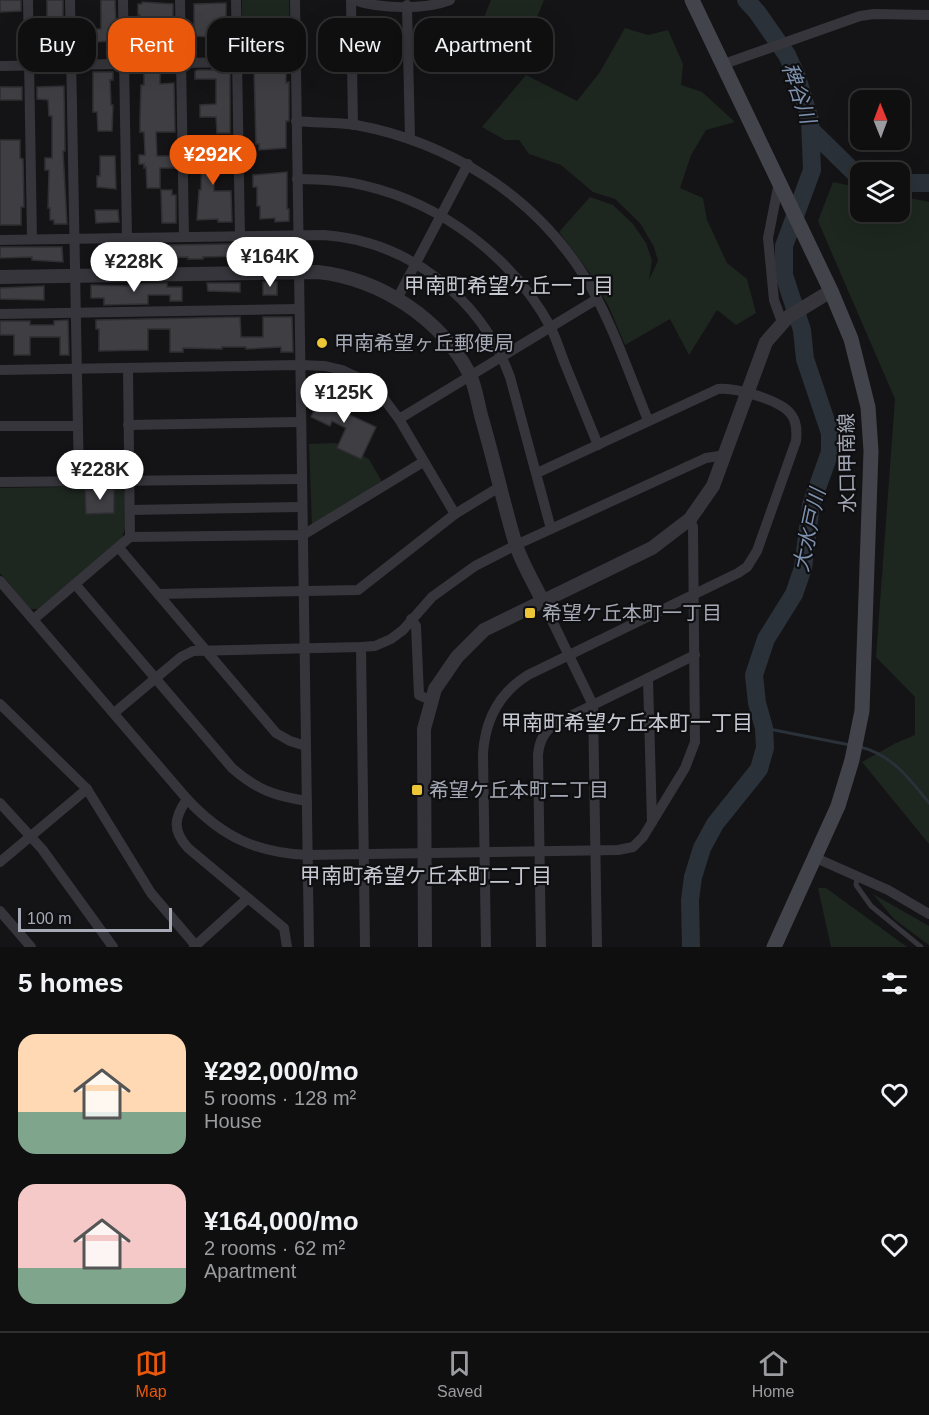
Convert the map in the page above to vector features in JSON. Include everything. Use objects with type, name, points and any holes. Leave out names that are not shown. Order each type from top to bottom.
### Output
[{"type":"main road","name":"水口甲南線","points":[[692,0],[831,291],[851,339],[868,407],[871,451],[862,711],[852,760],[838,806],[774,947]]},
{"type":"street","points":[[28,0],[28,18]]},
{"type":"street","points":[[70,0],[70,18]]},
{"type":"street","points":[[123,0],[123,18]]},
{"type":"street","points":[[180,0],[180,18]]},
{"type":"street","points":[[237,0],[237,18]]},
{"type":"street","points":[[295,0],[295,18]]},
{"type":"street","points":[[353,125],[353,0],[379,6],[436,6],[450,0]]},
{"type":"street","points":[[407,5],[410,139]]},
{"type":"street","points":[[724,64],[860,16],[929,15]]},
{"type":"street","points":[[0,66],[18,66]]},
{"type":"street","points":[[29,72],[32,239]]},
{"type":"street","points":[[71,72],[79,482]]},
{"type":"street","points":[[124,72],[127,238]]},
{"type":"street","points":[[180,72],[184,237]]},
{"type":"street","points":[[237,72],[240,236]]},
{"type":"street","points":[[295,72],[309,947]]},
{"type":"street","points":[[297,122],[353,125],[410,139],[468,164],[512,194],[541,221],[570,255],[597,299],[648,420]]},
{"type":"street","points":[[398,299],[468,164]]},
{"type":"street","points":[[297,179],[327,179],[366,186],[402,197],[441,215],[463,230],[510,270],[550,327],[598,445]]},
{"type":"street","points":[[780,182],[768,238],[774,300],[784,319]]},
{"type":"street","points":[[0,240],[299,235],[347,238],[383,248],[416,264],[444,283],[465,302],[483,323],[503,357],[551,529]]},
{"type":"street","points":[[0,277],[299,272],[334,274],[372,286],[398,299],[413,309],[442,336],[470,376],[516,545],[593,705],[597,947]]},
{"type":"street","points":[[425,947],[424,729],[435,689],[457,657],[484,630],[652,548],[690,519],[714,486],[766,342],[784,319],[831,291]]},
{"type":"street","points":[[399,419],[597,299]]},
{"type":"street","points":[[0,314],[299,309]]},
{"type":"street","points":[[0,370],[300,365],[334,368],[366,381],[383,397],[399,419],[455,514]]},
{"type":"street","points":[[128,369],[130,537]]},
{"type":"street","points":[[486,947],[483,754],[489,721],[498,703],[512,686],[528,675],[738,573],[753,559],[796,441],[796,426],[788,411],[778,404],[732,389],[713,390],[537,473]]},
{"type":"street","points":[[129,425],[300,422]]},
{"type":"street","points":[[0,426],[77,426]]},
{"type":"street","points":[[114,713],[186,654],[206,650],[361,647],[386,642],[403,630],[411,618],[432,597],[475,566],[706,458],[725,455]]},
{"type":"street","points":[[34,619],[130,537],[303,535],[423,462]]},
{"type":"street","points":[[0,482],[302,478]]},
{"type":"street","points":[[158,594],[358,590],[455,514],[501,486]]},
{"type":"street","points":[[130,510],[302,507]]},
{"type":"street","points":[[0,582],[187,800],[214,824],[242,841],[283,854],[308,855],[618,850],[633,847],[644,837],[684,768],[695,742],[693,527],[690,519]]},
{"type":"street","points":[[119,548],[276,733],[306,746]]},
{"type":"street","points":[[75,584],[240,774],[253,785],[270,793],[307,801]]},
{"type":"street","points":[[411,618],[416,626],[419,695],[432,701]]},
{"type":"street","points":[[361,647],[364,947]]},
{"type":"street","points":[[541,947],[538,755],[544,735],[551,726],[695,655]]},
{"type":"street","points":[[648,679],[652,822]]},
{"type":"street","points":[[0,704],[87,789],[151,892],[196,946],[248,898]]},
{"type":"street","points":[[0,862],[87,789]]},
{"type":"street","points":[[187,800],[177,817],[179,837],[188,848],[284,928],[287,947]]},
{"type":"street","points":[[0,803],[31,836],[113,947]]},
{"type":"street","points":[[816,858],[888,890],[929,914]]},
{"type":"street","points":[[0,910],[31,947]]},
{"type":"lane","points":[[857,877],[856,885],[871,906],[921,947]]},
{"type":"shaded area","points":[[242,0],[289,0],[289,18],[242,18]]},
{"type":"shaded area","points":[[491,0],[544,0],[537,18],[484,18]]},
{"type":"shaded area","points":[[625,28],[648,35],[668,30],[683,64],[681,85],[702,92],[735,122],[706,130],[691,155],[680,188],[703,198],[707,220],[727,263],[747,279],[756,313],[736,325],[717,310],[689,355],[670,319],[625,345],[609,307],[589,272],[559,232],[590,197],[613,205],[633,224],[646,243],[652,260],[649,280],[658,261],[654,247],[640,223],[615,199],[593,192],[561,165],[529,154],[519,140],[505,140],[482,127],[526,75],[577,101],[600,72]]},
{"type":"shaded area","points":[[833,182],[850,186],[850,222],[910,222],[910,198],[929,202],[929,844],[862,762],[915,735],[915,697],[876,657],[895,399],[818,221]]},
{"type":"shaded area","points":[[336,443],[369,459],[382,482],[312,526],[309,444]]},
{"type":"shaded area","points":[[118,486],[125,492],[125,529],[121,540],[39,609],[30,609],[0,573],[0,488]]},
{"type":"shaded area","points":[[818,888],[826,888],[907,947],[831,947]]},
{"type":"shaded area","points":[[873,894],[929,926],[929,945],[894,919]]},
{"type":"building","points":[[0,0],[21,0],[21,11],[0,12]]},
{"type":"building","points":[[47,0],[63,0],[63,18],[47,18]]},
{"type":"building","points":[[101,0],[115,0],[116,18],[108,18],[108,41],[96,42],[96,29],[101,29]]},
{"type":"building","points":[[142,2],[173,4],[173,18],[140,18],[138,4]]},
{"type":"building","points":[[226,3],[226,18],[207,18],[207,37],[195,36],[194,4]]},
{"type":"building","points":[[195,71],[230,72],[230,133],[217,133],[216,117],[200,117],[200,105],[216,104],[216,79],[195,79]]},
{"type":"building","points":[[93,72],[113,72],[113,80],[110,80],[111,105],[113,105],[112,131],[98,131],[97,112],[93,112]]},
{"type":"building","points":[[144,72],[160,72],[160,84],[174,83],[175,132],[156,132],[157,156],[175,156],[175,168],[160,168],[160,188],[147,188],[146,167],[144,168],[144,164],[139,164],[139,155],[145,155],[144,132],[140,132],[141,85],[144,85]]},
{"type":"building","points":[[254,72],[286,72],[286,83],[289,82],[289,121],[286,121],[286,148],[259,150],[259,144],[256,144]]},
{"type":"building","points":[[64,86],[65,151],[63,151],[67,224],[54,224],[54,220],[50,220],[50,208],[48,208],[49,170],[45,170],[45,158],[52,158],[52,116],[49,116],[48,100],[37,99],[37,87]]},
{"type":"building","points":[[0,87],[22,87],[22,100],[0,100]]},
{"type":"building","points":[[202,137],[214,137],[214,155],[227,155],[227,170],[214,170],[214,191],[231,191],[232,222],[218,222],[218,219],[197,220],[199,190],[201,190]]},
{"type":"building","points":[[0,140],[20,140],[20,158],[23,159],[24,207],[21,207],[21,225],[0,225]]},
{"type":"building","points":[[100,156],[115,156],[116,189],[97,187],[97,176],[100,176]]},
{"type":"building","points":[[287,172],[289,221],[275,222],[275,218],[260,219],[257,187],[253,187],[253,175]]},
{"type":"building","points":[[161,190],[172,190],[172,195],[176,195],[176,223],[162,223]]},
{"type":"building","points":[[95,210],[118,210],[119,222],[96,223]]},
{"type":"building","points":[[291,243],[291,257],[132,259],[132,255],[114,256],[116,246]]},
{"type":"building","points":[[0,247],[62,247],[63,262],[32,260],[32,257],[0,258]]},
{"type":"building","points":[[263,282],[277,282],[277,295],[263,295]]},
{"type":"building","points":[[167,283],[167,287],[182,287],[182,301],[170,301],[170,295],[148,295],[148,304],[104,305],[104,298],[91,298],[91,285],[132,286],[132,284]]},
{"type":"building","points":[[207,283],[240,283],[240,292],[208,291]]},
{"type":"building","points":[[44,286],[44,300],[0,299],[0,288]]},
{"type":"building","points":[[240,317],[241,337],[263,337],[263,317],[292,317],[293,352],[281,352],[281,347],[246,349],[246,347],[222,347],[222,349],[183,348],[183,352],[170,352],[170,329],[148,329],[148,350],[99,351],[99,329],[96,329],[96,320]]},
{"type":"building","points":[[68,320],[69,355],[60,355],[60,337],[30,337],[30,355],[14,355],[14,335],[0,335],[0,321],[30,321],[30,325],[54,325],[54,321]]},
{"type":"building","points":[[325,388],[345,397],[339,410],[376,427],[361,459],[337,448],[346,428],[332,421],[330,426],[311,417]]},
{"type":"building","points":[[114,489],[114,513],[86,514],[85,490]]},
{"type":"waterway","name":"大水戸川","points":[[691,947],[690,900],[693,877],[702,848],[715,824],[759,769],[765,748],[764,728],[757,703],[754,675],[766,639],[794,594],[803,568],[811,505],[830,452],[830,433],[805,359],[802,330],[784,275],[784,246],[812,170],[810,120],[797,77],[787,55],[746,0]]},
{"type":"waterway","name":"稗谷川","points":[[812,131],[850,168]]},
{"type":"waterway","name":"稗谷川","points":[[910,183],[929,183]]},
{"type":"waterway","points":[[764,728],[850,745]]},
{"type":"waterway","points":[[860,747],[871,750],[890,761],[929,803]]},
{"type":"place","name":"甲南希望ヶ丘郵便局","points":[[322,343]]},
{"type":"place","name":"希望ケ丘本町一丁目","points":[[530,613]]},
{"type":"place","name":"希望ケ丘本町二丁目","points":[[417,790]]},
{"type":"district","name":"甲南町希望ケ丘一丁目","points":[[509,285]]},
{"type":"district","name":"甲南町希望ケ丘本町一丁目","points":[[627,722]]},
{"type":"district","name":"甲南町希望ケ丘本町二丁目","points":[[426,875]]}]
